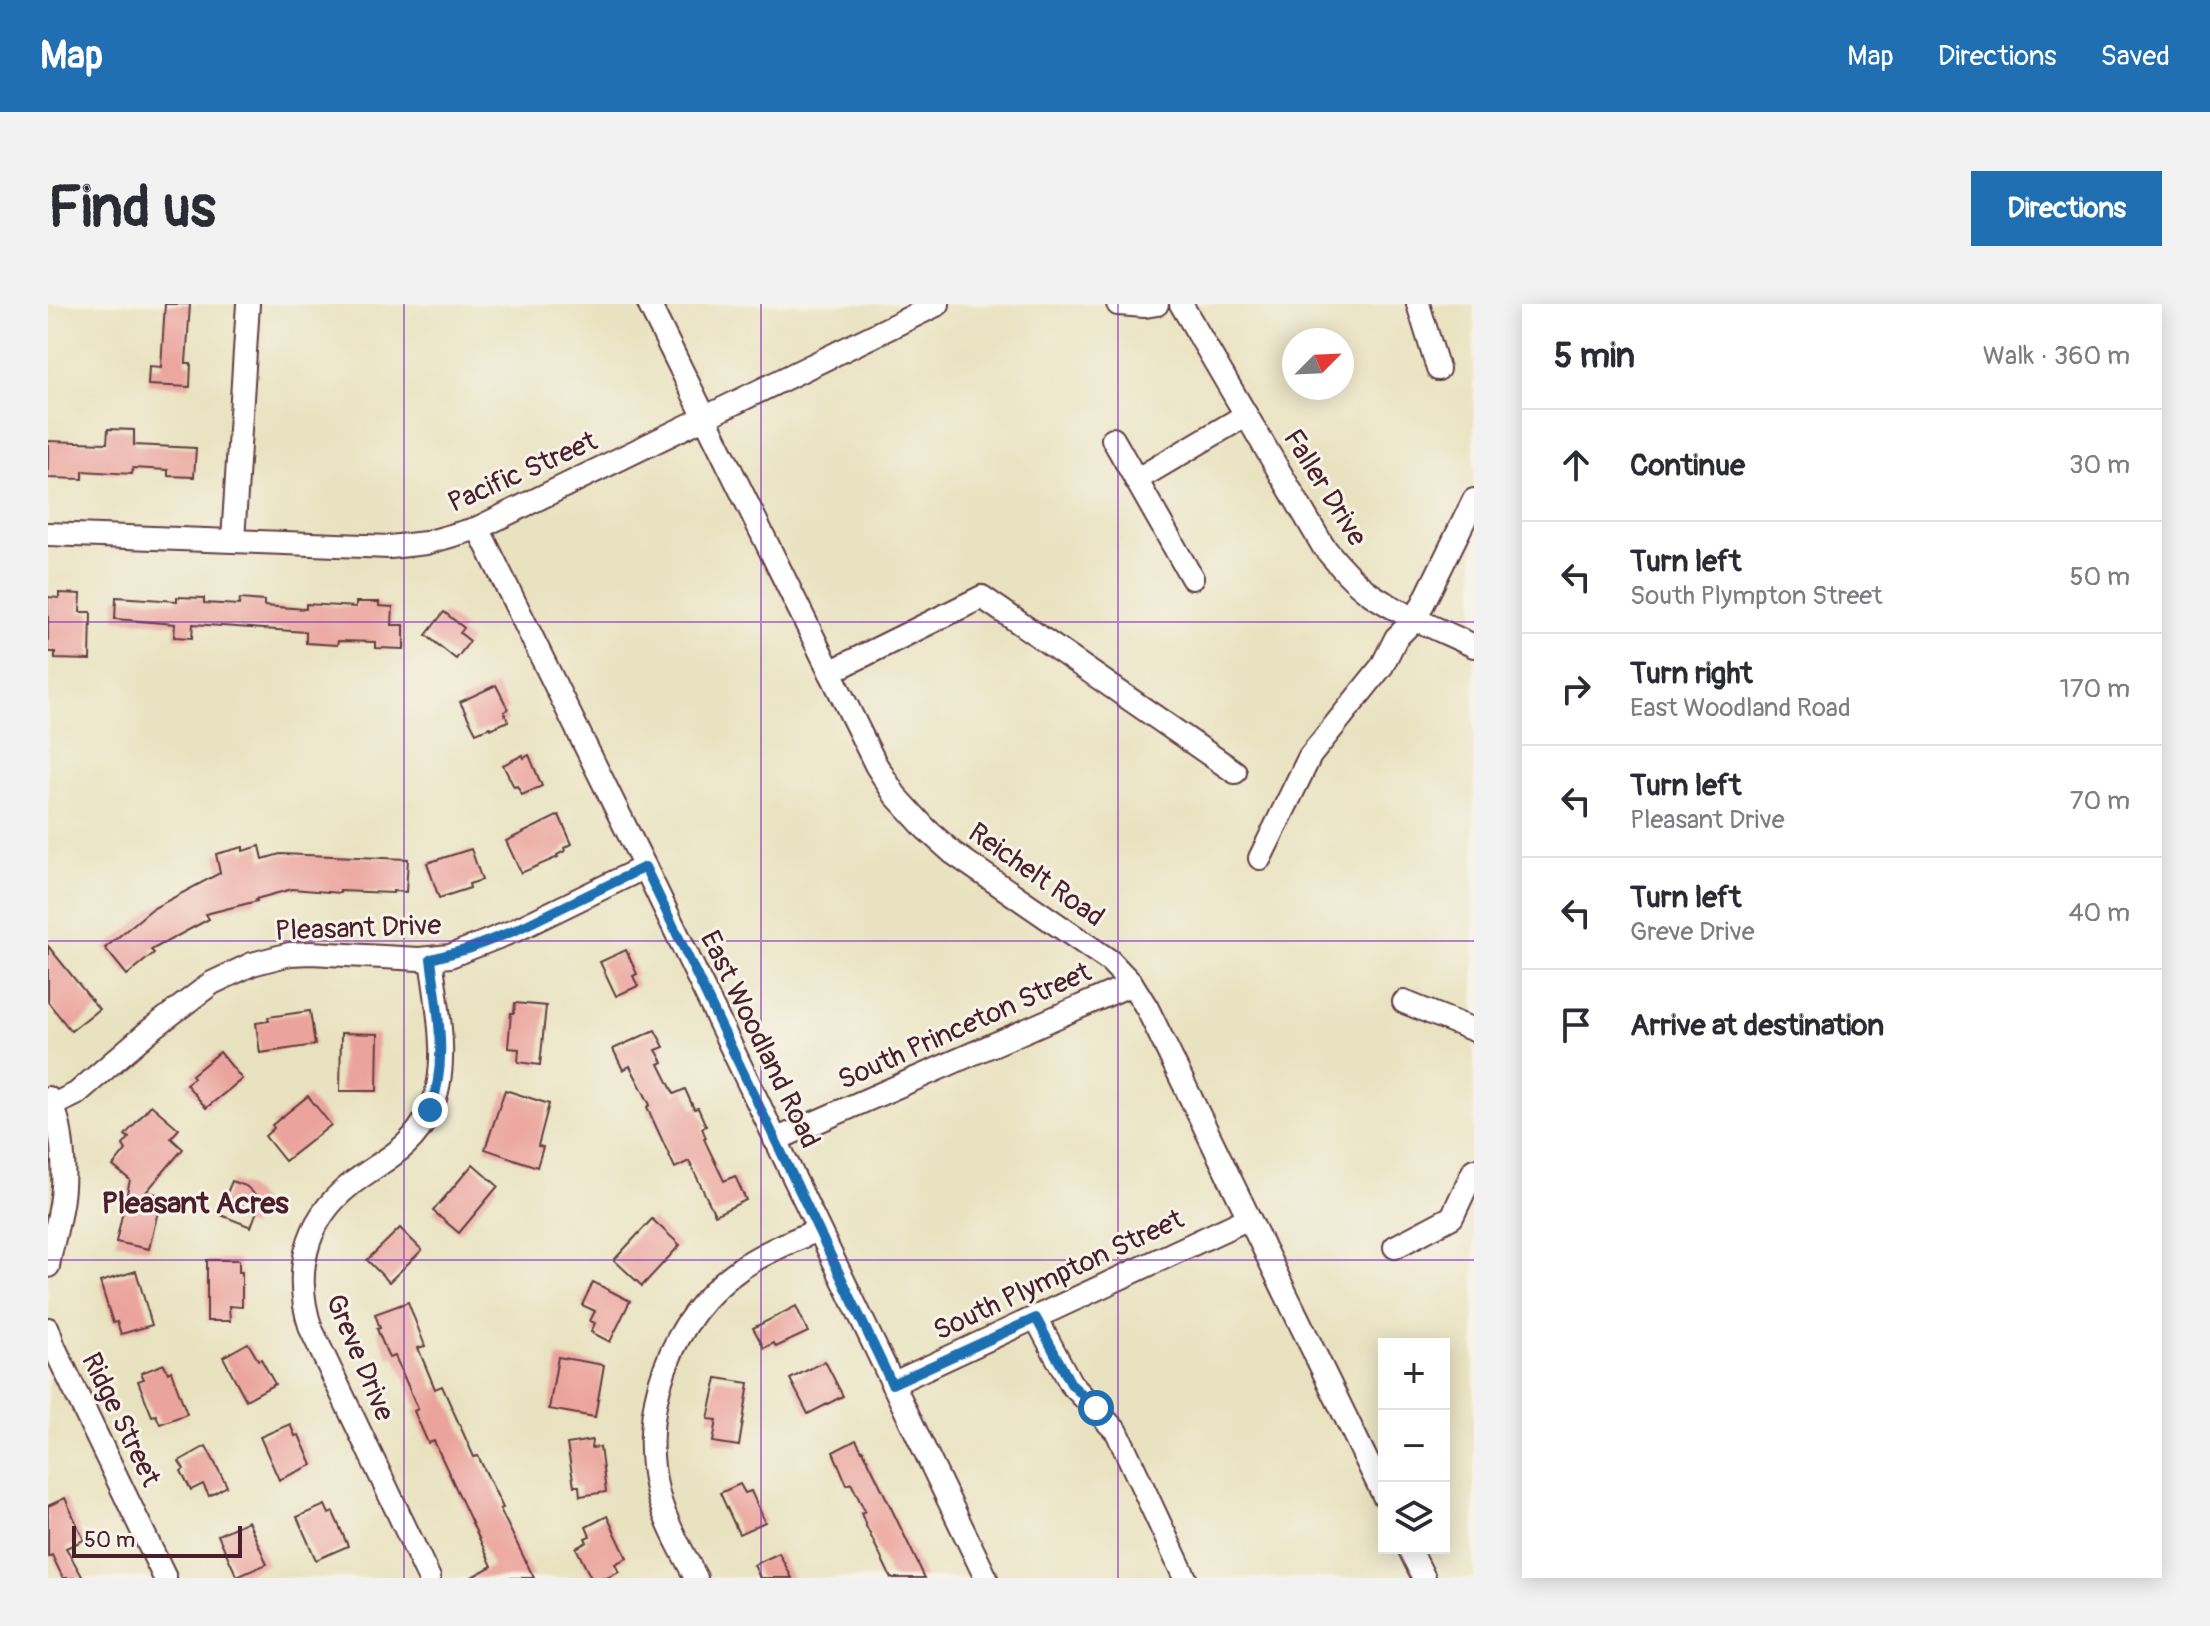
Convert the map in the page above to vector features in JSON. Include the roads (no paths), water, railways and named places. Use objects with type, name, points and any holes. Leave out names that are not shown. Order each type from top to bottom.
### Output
[{"type":"street","points":[[233,540],[248,304]]},
{"type":"street","name":"Reichelt Road","points":[[649,304],[876,765],[895,795],[953,853],[1110,961],[1132,984],[1147,1008],[1378,1484]]},
{"type":"street","name":"Pacific Street","points":[[48,534],[390,547],[426,543],[478,528],[938,304]]},
{"type":"street","points":[[1118,304],[1157,304]]},
{"type":"street","name":"Faller Drive","points":[[1181,304],[1323,546],[1342,570],[1371,594],[1474,646]]},
{"type":"street","points":[[1418,304],[1438,369]]},
{"type":"street","points":[[1136,480],[1246,415]]},
{"type":"street","points":[[1113,439],[1192,578]]},
{"type":"street","points":[[1260,858],[1310,756],[1382,666],[1396,638],[1416,618],[1474,500]]},
{"type":"street","name":"East Woodland Road","points":[[478,528],[645,867],[986,1578]]},
{"type":"street","points":[[830,672],[982,597],[1235,772]]},
{"type":"street","name":"Pleasant Drive","points":[[50,1101],[76,1094],[149,1031],[212,983],[252,964],[290,954],[311,953],[431,959],[468,949],[516,930],[645,867]]},
{"type":"street","name":"Greve Drive","points":[[429,1578],[311,1329],[301,1283],[312,1232],[326,1209],[349,1186],[404,1148],[430,1110],[440,1069],[440,1038],[431,959]]},
{"type":"street","name":"South Princeton Street","points":[[775,1140],[1132,984]]},
{"type":"street","points":[[1404,1002],[1474,1030]]},
{"type":"street","points":[[48,1266],[61,1209],[63,1176],[60,1136],[50,1101]]},
{"type":"street","points":[[1395,1247],[1452,1217],[1474,1170]]},
{"type":"street","name":"South Plympton Street","points":[[892,1384],[1249,1218]]},
{"type":"street","points":[[696,1578],[667,1520],[658,1494],[651,1434],[659,1385],[679,1336],[719,1286],[755,1259],[818,1230]]},
{"type":"street","points":[[1036,1318],[1071,1384],[1117,1432],[1185,1578]]},
{"type":"street","name":"Ridge Street","points":[[48,1329],[165,1578]]},
{"type":"street","points":[[1412,1554],[1424,1578]]},
{"type":"district","name":"Pleasant Acres","points":[[195,1203]]}]
